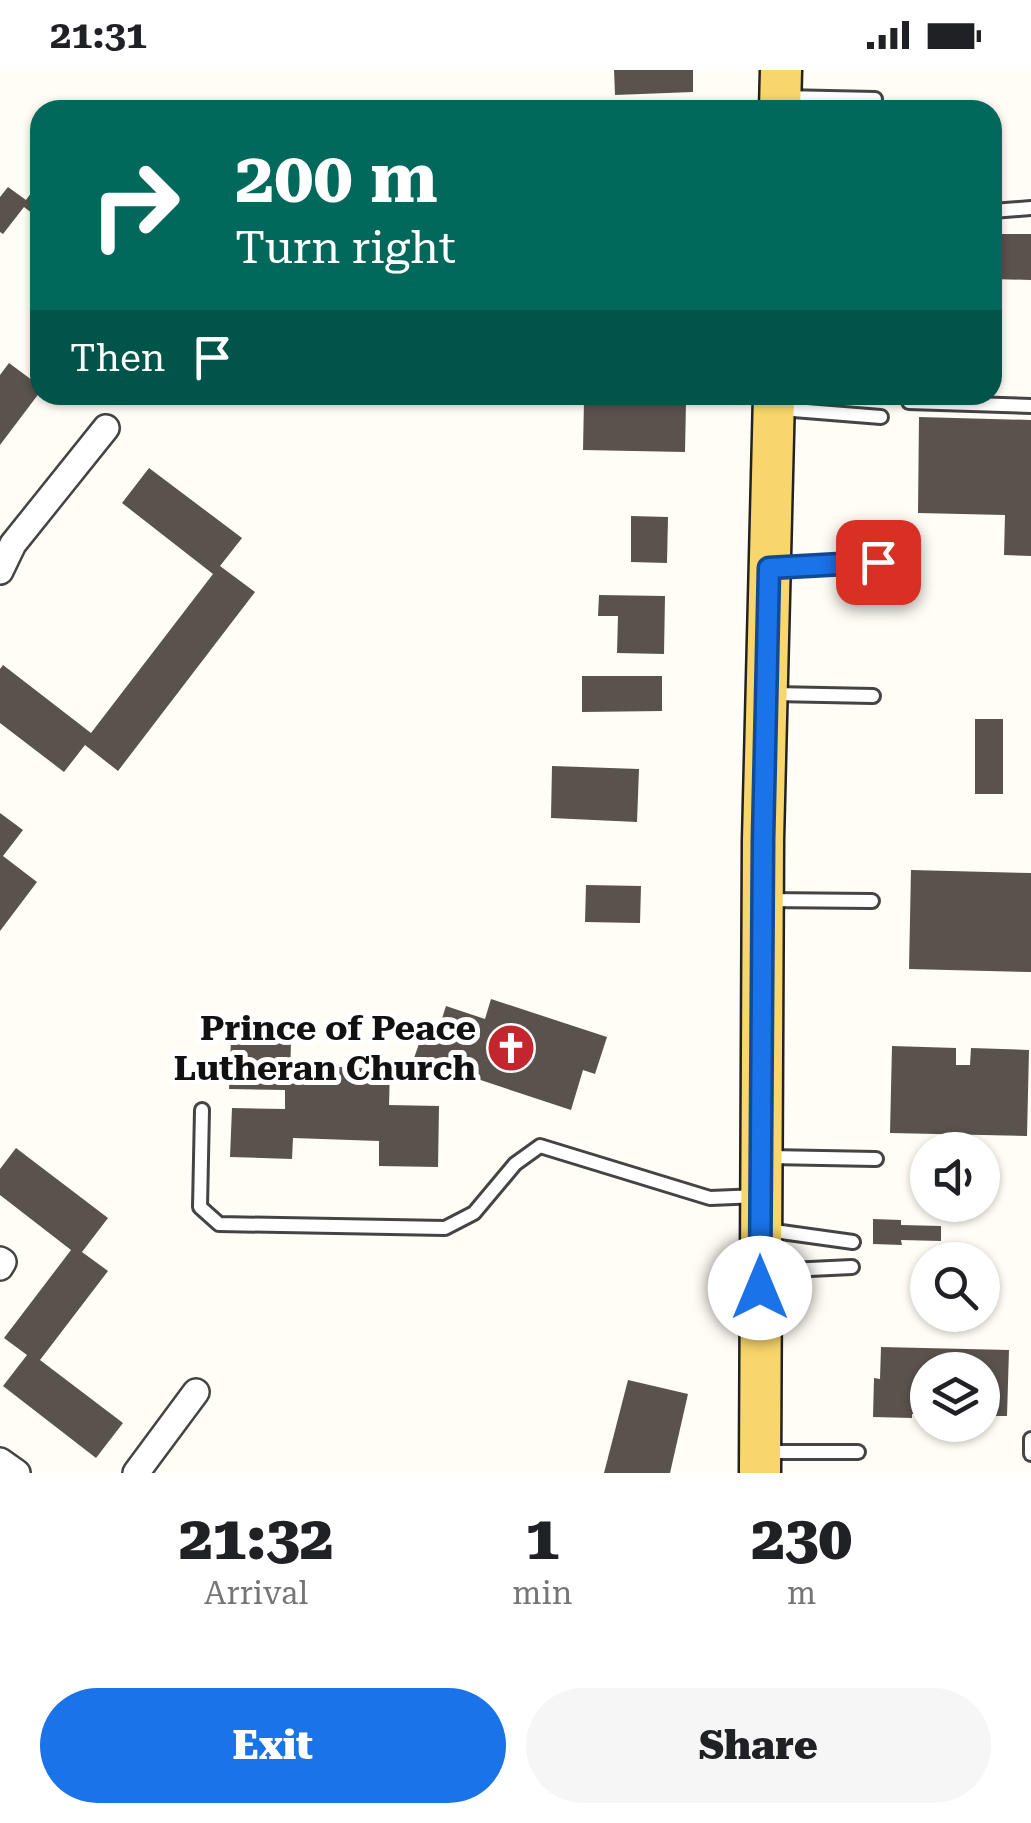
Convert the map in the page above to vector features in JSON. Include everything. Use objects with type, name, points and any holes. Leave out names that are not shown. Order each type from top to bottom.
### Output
[{"type":"main road","points":[[760,1462],[769,568],[766,405]]},
{"type":"street","points":[[0,571],[13,544],[106,428]]},
{"type":"street","points":[[136,1473],[196,1392]]},
{"type":"street","points":[[0,1461],[16,1473]]},
{"type":"lane","points":[[781,92],[875,99]]},
{"type":"lane","points":[[1002,210],[1031,208]]},
{"type":"lane","points":[[802,405],[881,418]]},
{"type":"lane","points":[[1000,405],[1031,406]]},
{"type":"lane","points":[[769,568],[878,562]]},
{"type":"lane","points":[[766,694],[873,696]]},
{"type":"lane","points":[[763,900],[872,901]]},
{"type":"lane","points":[[202,1110],[200,1207],[220,1224],[445,1228],[474,1213],[515,1164],[540,1146],[710,1198],[761,1194],[876,1160]]},
{"type":"lane","points":[[761,1194],[853,1242]]},
{"type":"lane","points":[[761,1271],[852,1268]]},
{"type":"lane","points":[[1031,1439],[1031,1454]]},
{"type":"lane","points":[[760,1462],[858,1452]]},
{"type":"building","points":[[614,70],[693,70],[693,92],[615,95]]},
{"type":"building","points":[[8,187],[26,200],[30,195],[30,212],[24,207],[3,234],[0,232],[0,197]]},
{"type":"building","points":[[1002,234],[1031,234],[1031,280],[1002,279]]},
{"type":"building","points":[[9,363],[30,379],[30,405],[0,445],[0,375]]},
{"type":"building","points":[[584,405],[686,405],[685,452],[583,450]]},
{"type":"building","points":[[919,417],[1031,420],[1031,556],[1004,555],[1005,515],[918,513]]},
{"type":"building","points":[[149,468],[242,538],[220,566],[255,592],[118,771],[85,745],[64,772],[0,723],[3,665],[91,733],[213,574],[122,503]]},
{"type":"building","points":[[631,516],[668,517],[667,563],[631,562]]},
{"type":"building","points":[[599,595],[665,596],[664,654],[617,653],[618,616],[598,616]]},
{"type":"building","points":[[582,676],[662,676],[662,711],[582,712]]},
{"type":"building","points":[[975,719],[1003,719],[1003,794],[975,794]]},
{"type":"building","points":[[552,766],[639,769],[637,822],[551,818]]},
{"type":"building","points":[[0,813],[23,830],[3,856],[37,882],[0,931]]},
{"type":"building","points":[[911,870],[1031,873],[1031,972],[909,969]]},
{"type":"building","points":[[586,885],[641,886],[640,923],[585,922]]},
{"type":"building","name":"Prince of Peace Lutheran Church","points":[[491,999],[607,1037],[595,1074],[583,1070],[571,1110],[414,1058],[426,1024],[439,1028],[446,1006],[485,1019]]},
{"type":"building","points":[[231,1040],[291,1042],[290,1076],[339,1077],[339,1067],[390,1069],[389,1105],[439,1106],[438,1167],[379,1166],[379,1141],[293,1138],[292,1159],[230,1157],[232,1108],[285,1109],[285,1090],[229,1089]]},
{"type":"building","points":[[892,1046],[956,1048],[956,1065],[970,1065],[971,1048],[1029,1050],[1027,1136],[1000,1135],[1000,1132],[890,1133]]},
{"type":"building","points":[[16,1148],[108,1218],[82,1252],[108,1271],[40,1360],[123,1423],[96,1458],[3,1386],[27,1355],[4,1338],[71,1250],[0,1195],[0,1169]]},
{"type":"building","points":[[873,1219],[901,1220],[901,1225],[941,1226],[941,1241],[873,1244]]},
{"type":"building","points":[[881,1347],[1009,1350],[1007,1416],[1000,1416],[1000,1352],[910,1352],[910,1418],[873,1417],[874,1378],[880,1379]]},
{"type":"building","points":[[628,1380],[688,1394],[670,1473],[604,1473]]},
{"type":"place","name":"Prince of Peace Lutheran Church","points":[[511,1048]]},
{"type":"route","points":[[760,1288],[769,568],[878,562]]}]
